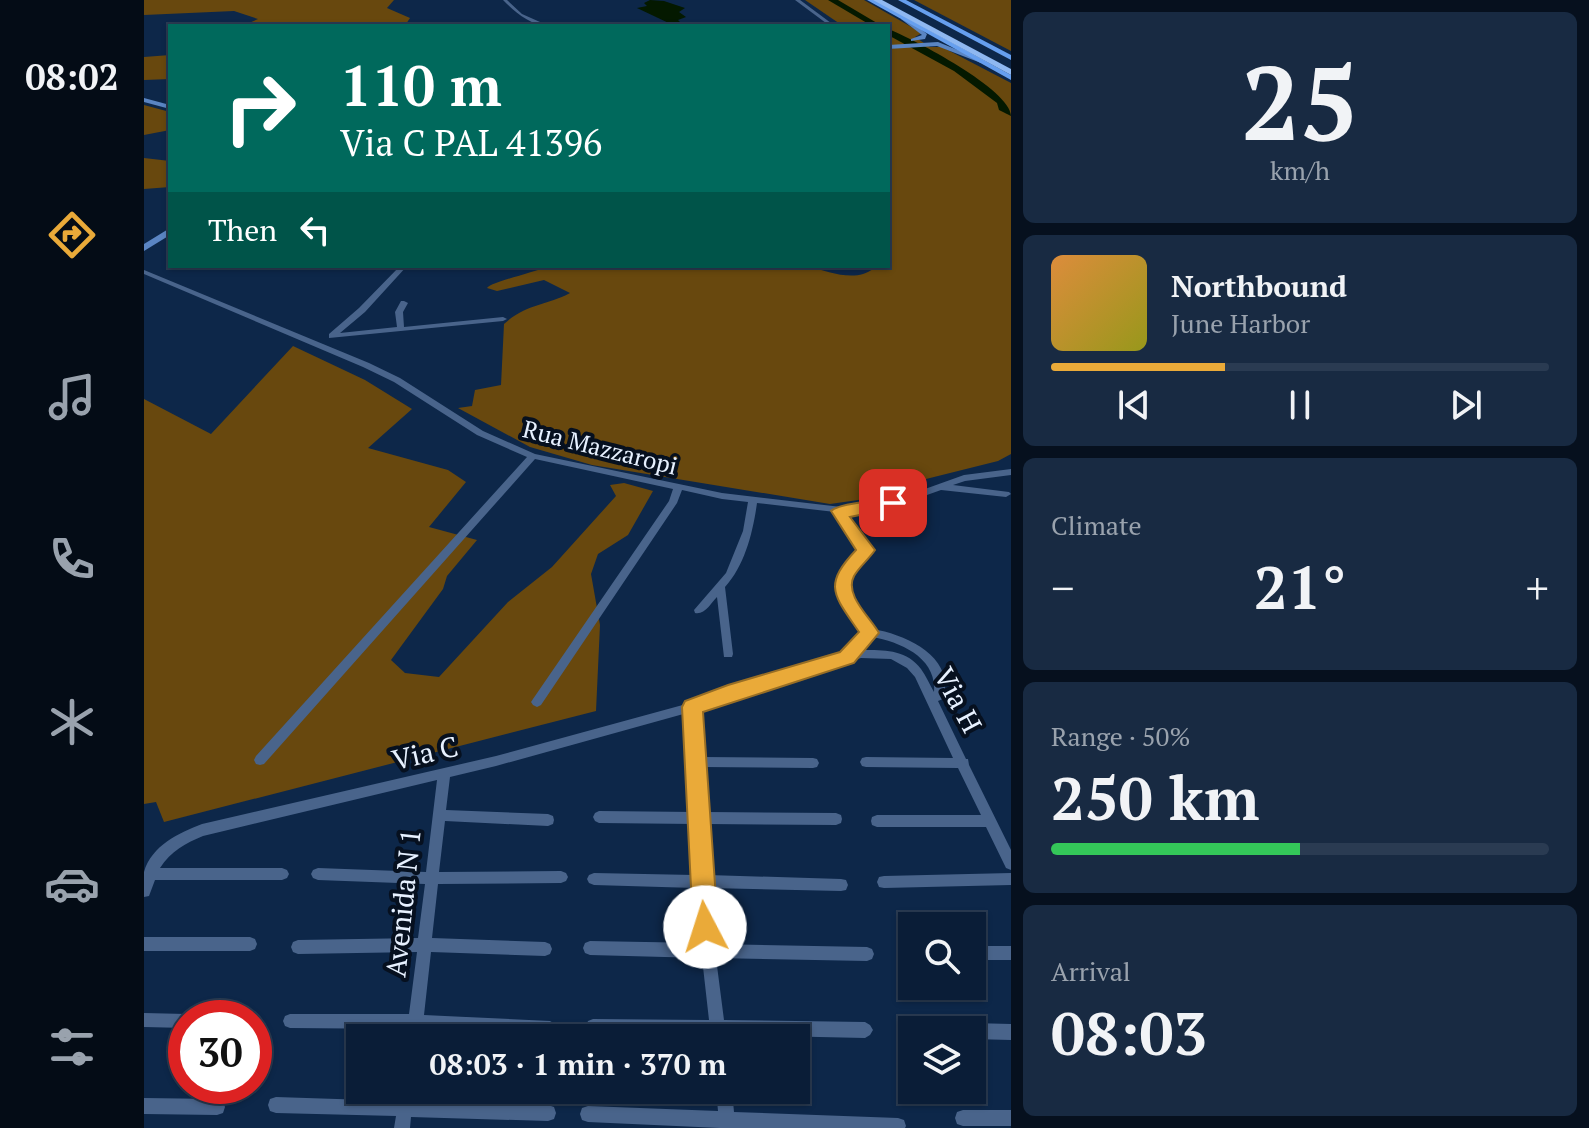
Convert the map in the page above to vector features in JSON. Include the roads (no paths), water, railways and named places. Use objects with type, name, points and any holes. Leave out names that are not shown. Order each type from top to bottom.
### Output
[{"type":"highway","points":[[877,0],[1011,75]]},
{"type":"highway","points":[[895,0],[1011,61]]},
{"type":"highway","points":[[923,27],[941,25],[978,41]]},
{"type":"main road","points":[[870,0],[1011,75]]},
{"type":"main road","points":[[901,0],[1011,61]]},
{"type":"street","points":[[498,0],[513,14],[535,24]]},
{"type":"street","points":[[505,0],[521,15],[542,24]]},
{"type":"street","points":[[797,0],[830,24]]},
{"type":"street","points":[[890,46],[925,35],[903,18]]},
{"type":"street","points":[[890,46],[942,45],[983,62]]},
{"type":"street","points":[[144,100],[168,106]]},
{"type":"street","points":[[144,248],[168,232]]},
{"type":"street","points":[[318,346],[362,310],[402,268]]},
{"type":"street","name":"Rua Mazzaropi","points":[[144,272],[397,380],[480,433],[533,456],[678,488],[839,511],[877,508],[983,473],[1011,472]]},
{"type":"street","points":[[401,329],[398,315],[404,303]]},
{"type":"street","points":[[332,336],[503,319]]},
{"type":"street","points":[[260,760],[533,456]]},
{"type":"street","name":"Rua Mazzaropi","points":[[937,486],[1006,494]]},
{"type":"street","points":[[537,702],[674,501],[678,488]]},
{"type":"street","points":[[699,610],[721,589],[730,575],[744,542],[753,500]]},
{"type":"street","points":[[839,511],[845,524],[866,550],[847,571],[842,584],[843,594],[870,633],[895,637],[930,660],[941,686],[939,696],[931,697]]},
{"type":"street","points":[[721,589],[728,654]]},
{"type":"street","points":[[847,658],[870,633]]},
{"type":"street","name":"Via C","points":[[150,874],[168,845],[202,830],[444,773],[692,707],[728,693],[847,658],[872,653],[893,655]]},
{"type":"street","name":"Via H","points":[[893,655],[911,665],[931,697],[1011,864]]},
{"type":"street","points":[[692,707],[701,817],[701,880],[717,1024]]},
{"type":"street","points":[[697,762],[813,763]]},
{"type":"street","points":[[866,762],[964,763]]},
{"type":"street","name":"Avenida N 1","points":[[416,1024],[444,773]]},
{"type":"street","points":[[439,815],[548,820]]},
{"type":"street","points":[[599,817],[836,819]]},
{"type":"street","points":[[877,821],[991,821]]},
{"type":"street","points":[[144,891],[150,874],[282,874]]},
{"type":"street","points":[[318,874],[431,878],[561,877]]},
{"type":"street","points":[[594,879],[841,885]]},
{"type":"street","points":[[884,882],[1011,879]]},
{"type":"street","points":[[144,944],[250,944]]},
{"type":"street","points":[[298,947],[424,945],[545,949]]},
{"type":"street","points":[[590,948],[867,954]]},
{"type":"street","points":[[986,953],[1011,953]]},
{"type":"street","points":[[144,1020],[168,1021]]},
{"type":"street","points":[[290,1021],[346,1025]]},
{"type":"street","points":[[810,1031],[865,1030]]},
{"type":"street","points":[[986,1031],[1011,1032]]},
{"type":"street","points":[[402,1128],[405,1104]]},
{"type":"street","points":[[276,1105],[548,1113]]},
{"type":"street","points":[[144,1106],[217,1107]]},
{"type":"street","points":[[588,1114],[728,1123],[898,1126]]},
{"type":"street","points":[[963,1118],[1011,1118]]},
{"type":"waterway","points":[[832,0],[874,24]]},
{"type":"waterway","points":[[890,33],[957,69],[1002,102],[1003,108],[1011,113]]}]
